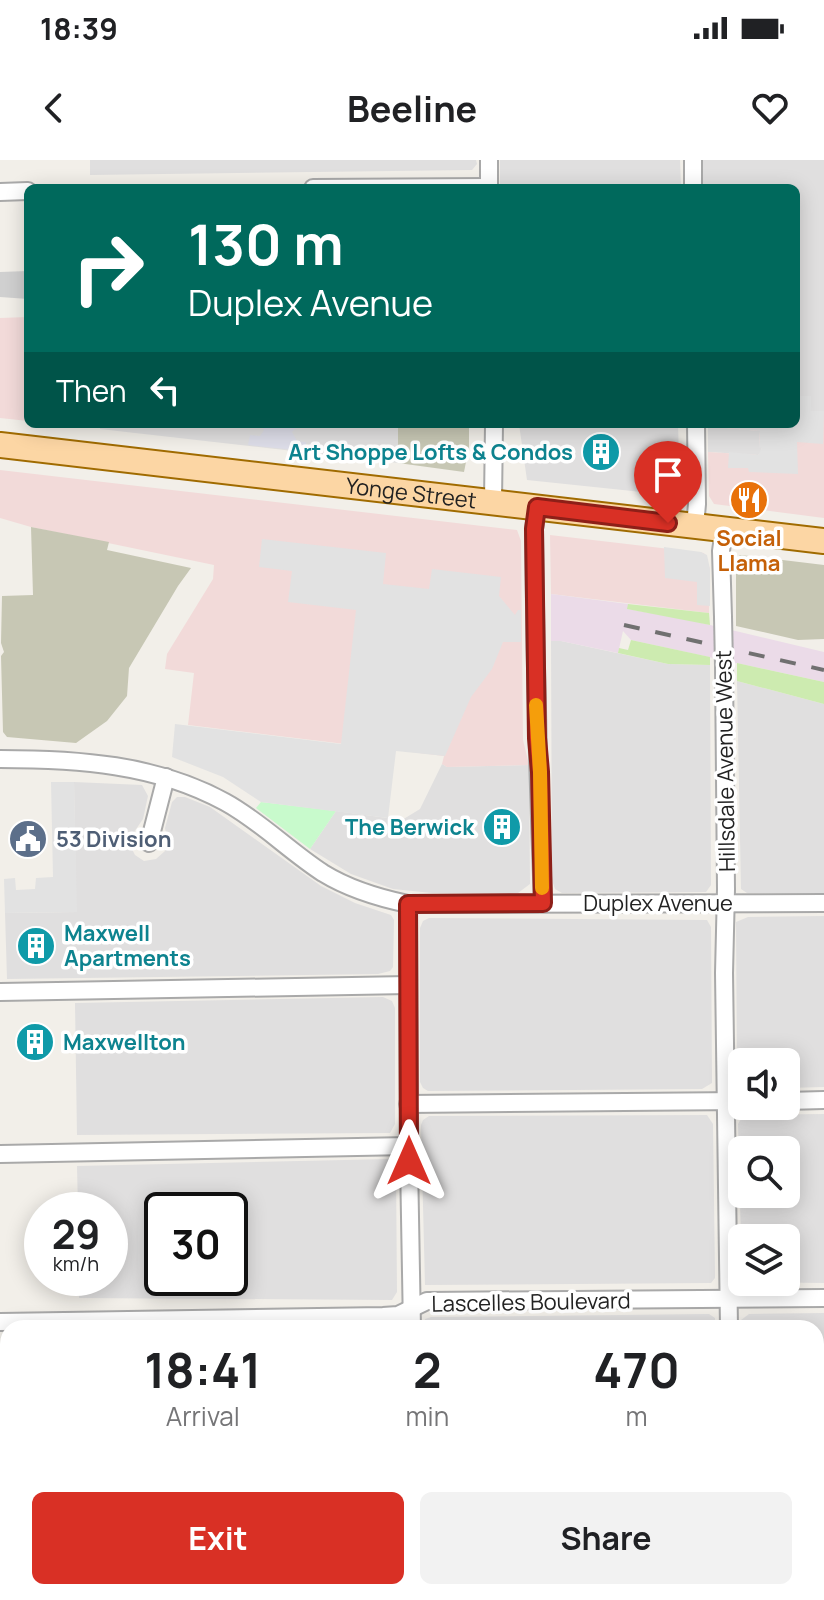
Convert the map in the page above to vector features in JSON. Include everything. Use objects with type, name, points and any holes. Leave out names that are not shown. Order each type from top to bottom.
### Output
[{"type":"main road","name":"Yonge Street","points":[[0,445],[824,541]]},
{"type":"street","points":[[489,160],[489,184]]},
{"type":"street","points":[[693,160],[693,184]]},
{"type":"street","points":[[0,192],[24,191]]},
{"type":"street","points":[[493,501],[494,428]]},
{"type":"street","points":[[695,526],[696,428]]},
{"type":"street","points":[[537,507],[534,529],[536,719],[543,903]]},
{"type":"street","name":"Hillsdale Avenue West","points":[[724,529],[721,551],[725,904],[732,1048]]},
{"type":"street","name":"Duplex Avenue","points":[[0,759],[86,762],[166,777],[224,801],[323,873],[343,884],[408,904],[824,903]]},
{"type":"street","points":[[149,843],[166,777]]},
{"type":"street","points":[[408,904],[412,1320]]},
{"type":"street","points":[[0,992],[408,985]]},
{"type":"street","points":[[800,1101],[824,1100]]},
{"type":"street","points":[[408,1104],[728,1101]]},
{"type":"street","name":"Hillsdale Avenue West","points":[[729,1320],[733,1120]]},
{"type":"street","points":[[0,1154],[409,1146]]},
{"type":"street","name":"Lascelles Boulevard","points":[[128,1320],[383,1316],[398,1315],[427,1301],[824,1298]]},
{"type":"shaded area","points":[[90,160],[476,160],[477,164],[472,170],[90,175]]},
{"type":"shaded area","points":[[500,160],[680,160],[681,184],[500,184]]},
{"type":"shaded area","points":[[703,160],[824,160],[824,411],[811,411],[811,396],[800,396],[800,184],[703,184]]},
{"type":"shaded area","points":[[24,271],[24,299],[0,297],[0,272]]},
{"type":"shaded area","points":[[24,317],[24,421],[0,418],[0,318]]},
{"type":"shaded area","points":[[800,396],[811,396],[811,411],[824,411],[824,518],[714,504],[709,496],[708,452],[758,455],[762,452],[762,447],[759,447],[760,431],[726,428],[800,428]]},
{"type":"shaded area","points":[[800,396],[811,396],[811,411],[824,411],[823,444],[797,442],[798,474],[728,468],[729,452],[758,455],[762,448],[759,447],[760,431],[726,428],[800,428]]},
{"type":"shaded area","points":[[263,428],[296,428],[292,432],[297,441],[306,442],[305,451],[248,445],[250,435],[260,436]]},
{"type":"shaded area","points":[[398,428],[398,463],[100,429]]},
{"type":"shaded area","points":[[398,428],[469,428],[464,472],[398,463]]},
{"type":"shaded area","name":"Art Shoppe Lofts & Condos","points":[[520,428],[678,428],[680,496],[527,480]]},
{"type":"shaded area","points":[[708,428],[760,431],[759,446],[762,447],[758,455],[708,452]]},
{"type":"shaded area","points":[[0,470],[517,530],[521,541],[523,740],[529,765],[447,767],[442,764],[444,756],[188,725],[194,673],[165,669],[167,654],[213,579],[214,565],[0,518]]},
{"type":"shaded area","points":[[31,527],[109,542],[107,550],[191,568],[129,668],[127,696],[107,721],[76,743],[7,737],[3,732],[2,596],[33,595]]},
{"type":"shaded area","points":[[550,535],[704,553],[710,569],[709,613],[551,594]]},
{"type":"shaded area","points":[[262,539],[386,553],[383,584],[429,589],[432,569],[501,577],[499,596],[515,615],[521,610],[521,642],[503,642],[492,669],[471,697],[445,756],[396,751],[388,818],[261,802],[223,777],[172,757],[175,724],[341,744],[356,610],[288,602],[292,571],[259,567]]},
{"type":"shaded area","points":[[664,547],[707,555],[710,606],[697,605],[697,582],[665,578]]},
{"type":"shaded area","points":[[740,555],[824,565],[824,639],[798,640],[736,626],[736,559]]},
{"type":"shaded area","points":[[551,594],[628,604],[628,609],[824,652],[824,682],[631,640],[623,631],[618,653],[551,641]]},
{"type":"shaded area","points":[[551,641],[668,664],[710,665],[711,885],[706,892],[562,893],[555,889],[552,880]]},
{"type":"shaded area","points":[[737,681],[824,704],[824,893],[747,893],[741,889]]},
{"type":"shaded area","points":[[442,764],[447,767],[529,765],[530,884],[518,893],[432,893],[393,889],[351,874],[310,849],[336,811],[402,820],[420,809]]},
{"type":"shaded area","points":[[51,782],[74,782],[77,912],[5,913],[4,879],[15,878],[16,890],[35,889],[36,878],[53,877]]},
{"type":"shaded area","points":[[74,782],[142,785],[148,796],[143,819],[132,835],[130,845],[135,855],[144,861],[156,859],[165,851],[168,845],[165,828],[172,802],[177,797],[210,807],[321,886],[355,903],[391,915],[394,920],[393,967],[378,974],[7,979],[5,913],[76,912]]},
{"type":"shaded area","points":[[824,916],[824,1087],[800,1088],[800,1048],[737,1048],[736,922],[748,917]]},
{"type":"shaded area","points":[[429,918],[707,920],[711,927],[712,1083],[702,1089],[428,1091],[420,1082],[420,928],[423,921]]},
{"type":"shaded area","points":[[383,997],[392,1001],[395,1008],[395,1124],[390,1133],[77,1135],[75,1003]]},
{"type":"shaded area","points":[[800,1114],[824,1114],[824,1283],[800,1283],[800,1224],[741,1224],[740,1208],[800,1208],[800,1136],[738,1136],[740,1120],[800,1120]]},
{"type":"shaded area","points":[[707,1115],[713,1124],[715,1278],[711,1283],[425,1285],[421,1125],[429,1116]]},
{"type":"shaded area","points":[[389,1159],[396,1169],[397,1292],[392,1300],[79,1298],[128,1296],[128,1192],[78,1192],[77,1166]]},
{"type":"shaded area","points":[[824,1313],[824,1320],[741,1320],[749,1314]]},
{"type":"shaded area","points":[[709,1314],[715,1320],[425,1320],[431,1317]]},
{"type":"green space","points":[[628,604],[709,613],[710,625],[627,609]]},
{"type":"green space","points":[[631,640],[710,657],[710,665],[668,664],[618,653],[619,648],[628,650]]},
{"type":"green space","points":[[737,663],[824,682],[824,704],[737,681]]},
{"type":"green space","points":[[261,802],[336,811],[310,849],[256,808]]},
{"type":"railway","points":[[624,625],[824,670]]},
{"type":"slow traffic","points":[[536,705],[542,888]]},
{"type":"place","name":"Art Shoppe Lofts & Condos","points":[[601,452]]},
{"type":"place","name":"Social Llama","points":[[749,500]]},
{"type":"place","name":"The Berwick","points":[[502,827]]},
{"type":"place","name":"53 Division","points":[[28,839]]},
{"type":"place","name":"Maxwell Apartments","points":[[36,946]]},
{"type":"place","name":"Maxwellton","points":[[35,1042]]},
{"type":"route","points":[[409,1161],[408,904],[543,903],[536,719],[534,529],[537,507],[668,523]]}]
